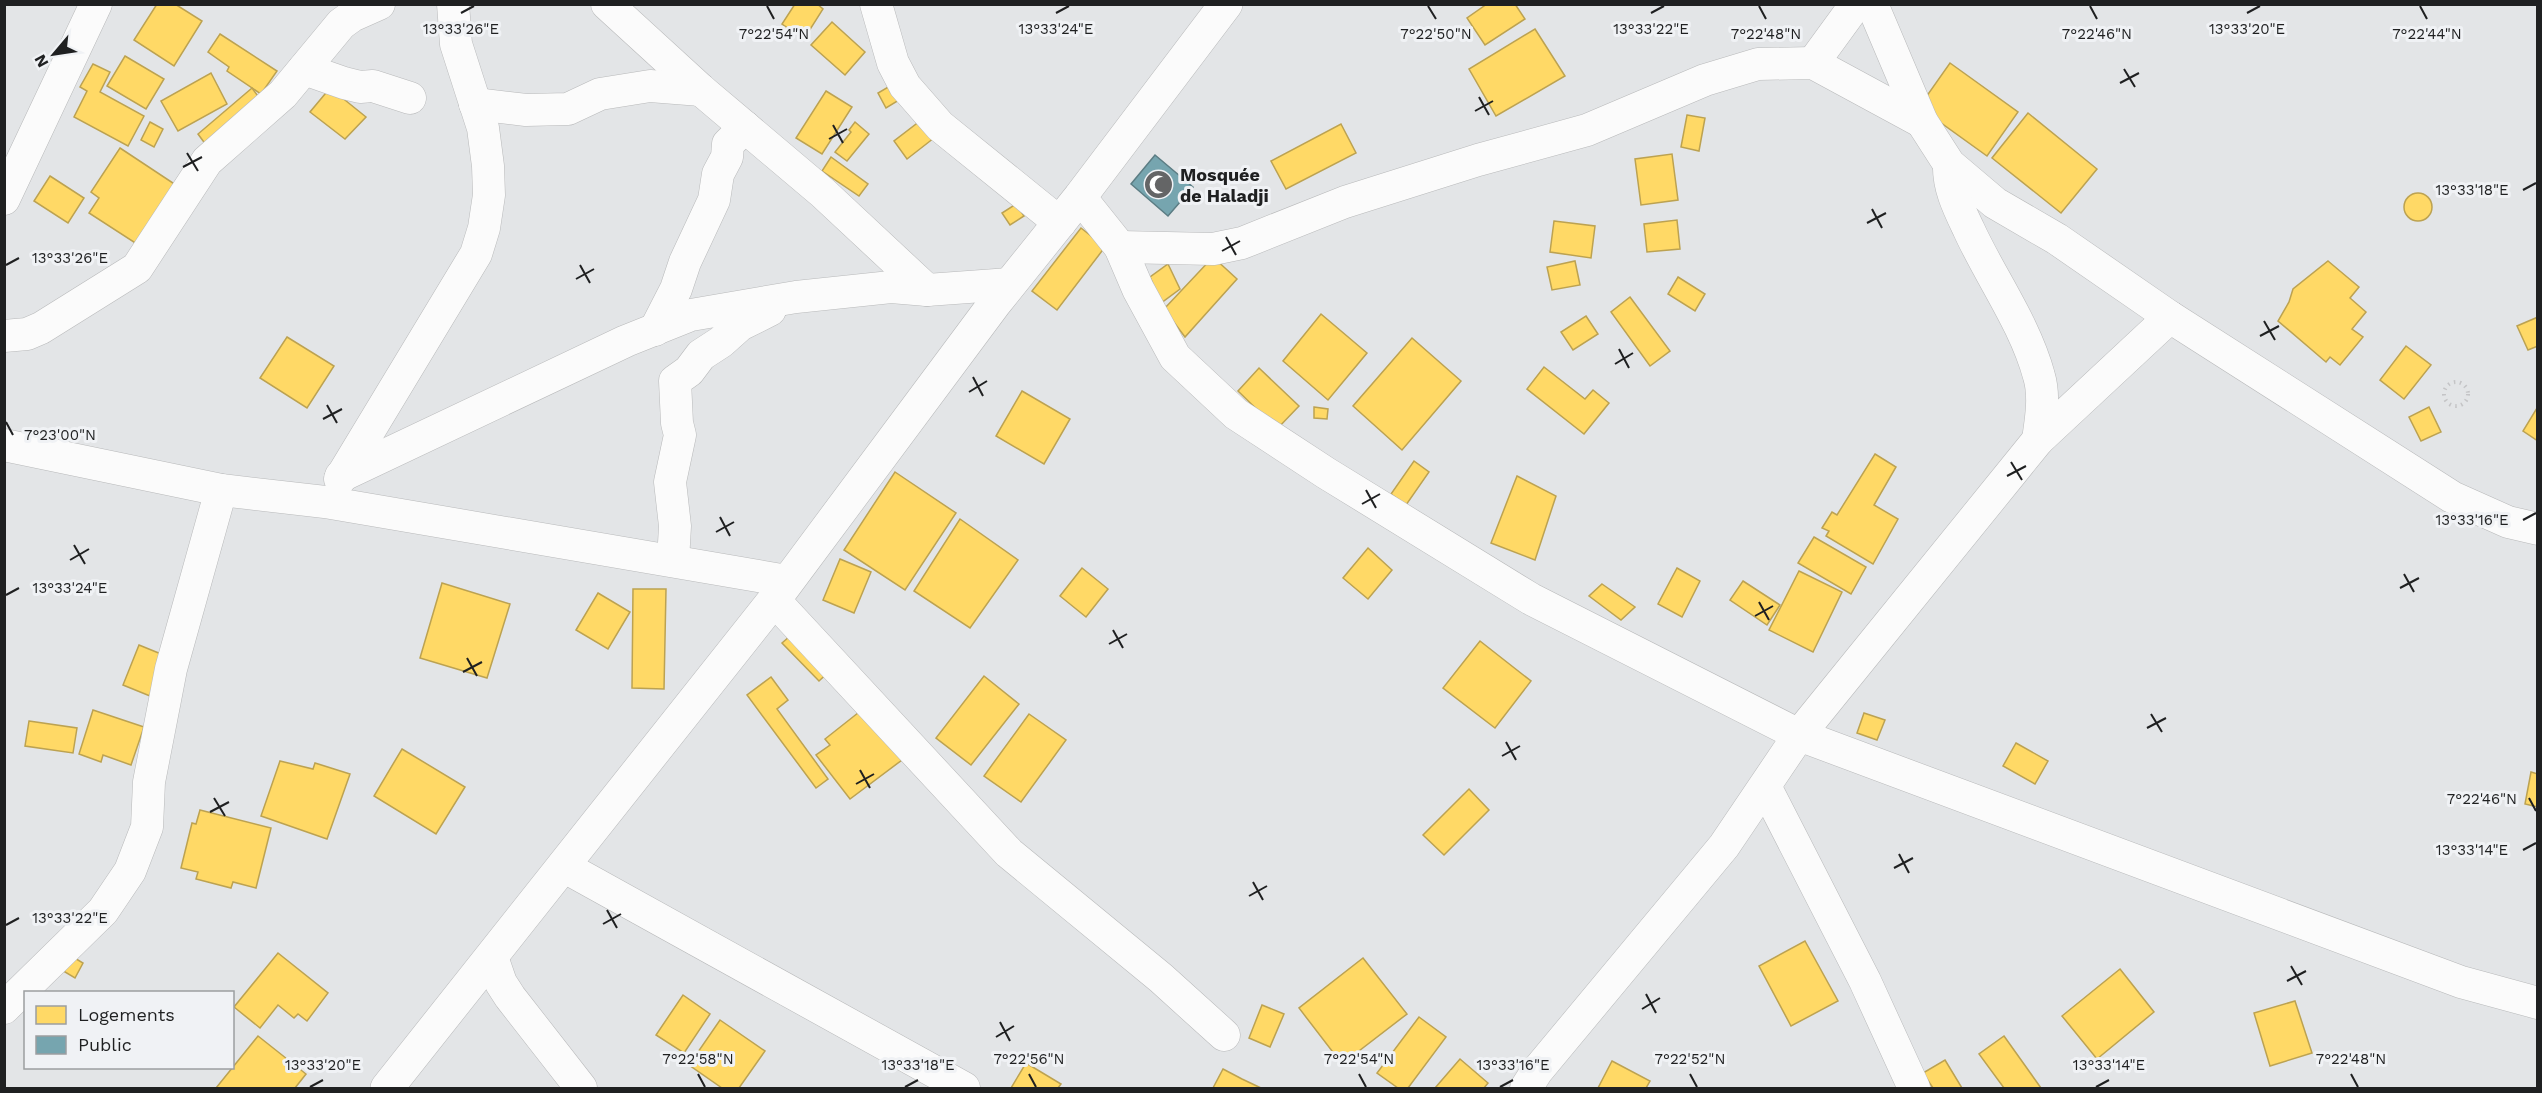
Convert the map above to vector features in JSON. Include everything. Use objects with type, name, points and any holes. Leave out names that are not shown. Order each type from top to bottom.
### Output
[{"type":"street","points":[[4,199],[96,4]]},
{"type":"street","points":[[4,336],[27,334],[41,328],[137,268],[207,161],[283,94],[341,24],[352,16],[379,4]]},
{"type":"street","points":[[333,489],[476,254],[484,228],[489,195],[483,128],[456,44],[453,4]]},
{"type":"street","points":[[607,4],[701,90],[823,193],[927,290]]},
{"type":"street","points":[[876,4],[893,63],[905,86],[916,100],[940,126],[1060,222]]},
{"type":"street","points":[[387,1089],[781,590],[1010,284],[1080,197],[1226,4]]},
{"type":"street","points":[[1813,63],[1856,4]]},
{"type":"street","points":[[1872,4],[1922,122],[1949,164],[1995,203],[2057,239],[2170,317],[2452,497],[2508,522],[2538,529]]},
{"type":"street","points":[[1120,247],[1213,249],[1242,243],[1345,202],[1478,160],[1587,130],[1705,80],[1758,64],[1813,63],[1922,122]]},
{"type":"street","points":[[304,69],[344,83],[360,87],[373,86],[410,98]]},
{"type":"street","points":[[476,104],[526,110],[568,109],[600,94],[650,86],[701,90]]},
{"type":"street","points":[[655,330],[676,289],[685,262],[714,200],[718,174],[727,157],[728,144],[745,127]]},
{"type":"street","points":[[1949,164],[1949,178],[1955,201],[1979,253],[2017,321],[2039,377],[2042,406],[2038,440]]},
{"type":"street","points":[[1080,197],[1120,247],[1138,289],[1175,357],[1236,414],[1326,473],[1531,599],[1798,735],[2461,982],[2538,1003]]},
{"type":"street","points":[[333,489],[655,330],[691,315],[796,297],[891,287],[927,290],[1010,284]]},
{"type":"street","points":[[673,561],[675,526],[670,482],[680,435],[677,423],[675,381],[688,371],[701,355],[721,342],[740,325],[796,297]]},
{"type":"street","points":[[1526,1089],[1537,1071],[1724,846],[1766,788],[1798,735],[2038,440],[2170,317]]},
{"type":"street","points":[[4,445],[221,490],[333,489],[673,561],[781,590],[1009,853],[1161,978],[1224,1035]]},
{"type":"street","points":[[4,467],[36,452]]},
{"type":"street","points":[[4,1008],[103,911],[130,871],[147,828],[149,782],[171,669],[221,490]]},
{"type":"street","points":[[1766,788],[1865,981],[1914,1089]]},
{"type":"street","points":[[562,866],[964,1088]]},
{"type":"street","points":[[492,957],[501,983],[510,997],[581,1089]]},
{"type":"path","points":[[2453,382],[2460,382],[2466,387],[2468,394],[2465,401],[2459,405],[2451,405],[2446,400],[2443,393],[2453,382]]},
{"type":"building: Logements","points":[[157,4],[175,4],[202,21],[174,66],[134,40]]},
{"type":"building: Logements","points":[[795,4],[817,4],[823,9],[804,39],[782,24]]},
{"type":"building: Logements","points":[[1487,4],[1515,4],[1525,19],[1485,45],[1467,18]]},
{"type":"building: Logements","points":[[832,22],[865,52],[845,75],[811,45]]},
{"type":"building: Logements","points":[[1535,29],[1565,76],[1496,116],[1469,69]]},
{"type":"building: Logements","points":[[220,34],[277,71],[261,94],[227,71],[229,67],[208,52]]},
{"type":"building: Logements","points":[[125,56],[164,79],[146,109],[107,86]]},
{"type":"building: Logements","points":[[1950,63],[2018,112],[1987,156],[1919,107]]},
{"type":"building: Logements","points":[[93,64],[110,72],[100,92],[144,116],[128,146],[74,117],[87,91],[80,87]]},
{"type":"building: Logements","points":[[211,73],[227,104],[178,131],[161,101]]},
{"type":"building: Logements","points":[[895,83],[904,97],[886,108],[878,93]]},
{"type":"building: Logements","points":[[252,88],[265,106],[209,149],[198,134]]},
{"type":"building: Logements","points":[[330,88],[366,117],[345,139],[310,112]]},
{"type":"building: Logements","points":[[826,91],[852,107],[822,154],[796,138]]},
{"type":"building: Logements","points":[[2028,113],[2097,169],[2061,213],[1992,158]]},
{"type":"building: Logements","points":[[1687,115],[1705,118],[1699,151],[1681,147]]},
{"type":"building: Logements","points":[[920,121],[934,138],[907,159],[894,141]]},
{"type":"building: Logements","points":[[150,122],[163,129],[154,147],[141,140]]},
{"type":"building: Logements","points":[[855,122],[869,134],[847,161],[835,152],[851,132],[849,130]]},
{"type":"building: Logements","points":[[1341,124],[1356,153],[1286,189],[1271,161]]},
{"type":"building: Logements","points":[[120,148],[182,189],[143,248],[89,213],[99,198],[91,192]]},
{"type":"building: Logements","points":[[1672,154],[1678,200],[1641,205],[1635,159]]},
{"type":"building: Logements","points":[[831,157],[868,184],[859,196],[822,171]]},
{"type":"building: Logements","points":[[50,176],[84,198],[68,223],[34,201]]},
{"type":"building: Logements","points":[[2418,193],[2428,197],[2432,207],[2428,217],[2418,221],[2408,217],[2404,207],[2408,197]]},
{"type":"building: Logements","points":[[1016,204],[1024,216],[1010,225],[1002,213]]},
{"type":"building: Logements","points":[[1677,220],[1680,249],[1647,252],[1644,224]]},
{"type":"building: Logements","points":[[1554,221],[1595,226],[1591,258],[1550,252]]},
{"type":"building: Logements","points":[[1081,228],[1105,247],[1057,310],[1032,291]]},
{"type":"building: Logements","points":[[1213,257],[1237,279],[1185,337],[1164,309]]},
{"type":"building: Logements","points":[[1575,261],[1580,285],[1552,290],[1547,267]]},
{"type":"building: Logements","points":[[2328,261],[2359,287],[2350,298],[2366,312],[2352,329],[2363,337],[2340,365],[2330,357],[2326,362],[2278,321],[2289,302],[2293,289]]},
{"type":"building: Logements","points":[[1168,264],[1180,289],[1161,303],[1150,277]]},
{"type":"building: Logements","points":[[1678,277],[1705,294],[1695,311],[1668,294]]},
{"type":"building: Logements","points":[[1630,297],[1670,351],[1650,366],[1611,312]]},
{"type":"building: Logements","points":[[1321,314],[1367,353],[1328,400],[1283,361]]},
{"type":"building: Logements","points":[[1586,316],[1598,334],[1573,350],[1561,332]]},
{"type":"building: Logements","points":[[2538,317],[2538,346],[2528,350],[2517,326]]},
{"type":"building: Logements","points":[[287,337],[334,366],[307,408],[260,378]]},
{"type":"building: Logements","points":[[1412,338],[1461,381],[1402,450],[1353,406]]},
{"type":"building: Logements","points":[[2406,346],[2431,365],[2404,399],[2380,380]]},
{"type":"building: Logements","points":[[1544,367],[1585,399],[1593,390],[1609,403],[1584,434],[1527,389]]},
{"type":"building: Logements","points":[[1259,368],[1299,406],[1277,429],[1238,391]]},
{"type":"building: Logements","points":[[1022,391],[1070,419],[1044,464],[996,436]]},
{"type":"building: Logements","points":[[1314,407],[1328,409],[1327,419],[1314,418]]},
{"type":"building: Logements","points":[[2429,407],[2441,432],[2421,441],[2409,417]]},
{"type":"building: Logements","points":[[2538,408],[2538,441],[2523,431]]},
{"type":"building: Logements","points":[[1875,454],[1896,467],[1874,505],[1898,519],[1873,564],[1826,536],[1829,531],[1822,528],[1832,512],[1837,515]]},
{"type":"building: Logements","points":[[1414,461],[1429,472],[1406,505],[1391,494]]},
{"type":"building: Logements","points":[[895,472],[956,513],[905,590],[844,550]]},
{"type":"building: Logements","points":[[1517,476],[1556,496],[1535,560],[1491,543]]},
{"type":"building: Logements","points":[[960,519],[1018,560],[970,628],[914,591]]},
{"type":"building: Logements","points":[[1814,537],[1866,567],[1851,594],[1798,563]]},
{"type":"building: Logements","points":[[1368,548],[1392,570],[1368,599],[1343,578]]},
{"type":"building: Logements","points":[[840,559],[871,572],[854,613],[823,600]]},
{"type":"building: Logements","points":[[1082,568],[1108,589],[1086,617],[1060,596]]},
{"type":"building: Logements","points":[[1677,568],[1700,581],[1682,617],[1658,604]]},
{"type":"building: Logements","points":[[1799,571],[1842,592],[1813,652],[1769,630]]},
{"type":"building: Logements","points":[[1743,581],[1780,605],[1767,625],[1730,600]]},
{"type":"building: Logements","points":[[442,583],[510,604],[487,678],[420,658]]},
{"type":"building: Logements","points":[[1602,584],[1635,607],[1621,620],[1589,596]]},
{"type":"building: Logements","points":[[633,589],[666,589],[664,689],[632,688]]},
{"type":"building: Logements","points":[[598,593],[630,612],[608,649],[576,630]]},
{"type":"building: Logements","points":[[797,630],[833,668],[819,681],[782,643]]},
{"type":"building: Logements","points":[[1480,641],[1531,681],[1495,728],[1443,688]]},
{"type":"building: Logements","points":[[139,645],[166,656],[150,696],[123,685]]},
{"type":"building: Logements","points":[[984,676],[1019,704],[971,765],[936,738]]},
{"type":"building: Logements","points":[[771,677],[788,700],[777,709],[828,779],[816,788],[747,695]]},
{"type":"building: Logements","points":[[863,709],[902,760],[850,799],[816,755],[830,745],[825,739]]},
{"type":"building: Logements","points":[[93,710],[144,727],[131,765],[103,755],[101,762],[79,754]]},
{"type":"building: Logements","points":[[1864,713],[1885,720],[1877,740],[1857,733]]},
{"type":"building: Logements","points":[[1029,714],[1066,740],[1021,802],[984,776]]},
{"type":"building: Logements","points":[[29,721],[77,728],[73,753],[25,746]]},
{"type":"building: Logements","points":[[2016,743],[2048,761],[2035,784],[2003,766]]},
{"type":"building: Logements","points":[[402,749],[465,787],[436,834],[374,796]]},
{"type":"building: Logements","points":[[280,761],[313,769],[315,763],[350,774],[327,839],[261,816]]},
{"type":"building: Logements","points":[[2531,772],[2538,774],[2538,807],[2525,804]]},
{"type":"building: Logements","points":[[1469,789],[1489,810],[1444,855],[1423,835]]},
{"type":"building: Logements","points":[[200,810],[271,828],[256,888],[233,882],[231,888],[196,879],[198,872],[181,868],[192,823],[196,824]]},
{"type":"building: Logements","points":[[1805,941],[1838,1001],[1791,1026],[1759,966]]},
{"type":"building: Logements","points":[[278,953],[328,993],[307,1021],[298,1014],[294,1018],[278,1005],[260,1028],[234,1007]]},
{"type":"building: Logements","points":[[68,954],[83,963],[75,978],[60,969]]},
{"type":"building: Logements","points":[[1363,958],[1407,1014],[1342,1064],[1299,1008]]},
{"type":"building: Logements","points":[[2120,969],[2154,1012],[2097,1059],[2062,1016]]},
{"type":"building: Logements","points":[[683,995],[710,1014],[684,1053],[656,1035]]},
{"type":"building: Logements","points":[[2295,1001],[2312,1053],[2270,1066],[2254,1013]]},
{"type":"building: Logements","points":[[1262,1005],[1284,1014],[1270,1047],[1249,1038]]},
{"type":"building: Logements","points":[[1419,1017],[1446,1037],[1408,1088],[1398,1088],[1377,1073]]},
{"type":"building: Logements","points":[[720,1020],[765,1051],[739,1088],[722,1088],[689,1065]]},
{"type":"building: Logements","points":[[258,1036],[306,1074],[295,1088],[216,1088],[231,1069],[234,1069],[234,1066]]},
{"type":"building: Logements","points":[[2004,1036],[2041,1088],[2004,1088],[1979,1054]]},
{"type":"building: Logements","points":[[1460,1059],[1488,1083],[1484,1088],[1435,1088]]},
{"type":"building: Logements","points":[[1945,1060],[1962,1088],[1933,1088],[1923,1073]]},
{"type":"building: Logements","points":[[1612,1061],[1650,1081],[1646,1088],[1598,1088]]},
{"type":"building: Logements","points":[[1026,1063],[1061,1084],[1058,1088],[1011,1088]]},
{"type":"building: Logements","points":[[1223,1069],[1242,1079],[1261,1088],[1213,1088]]},
{"type":"building: Public","points":[[1155,155],[1193,187],[1168,216],[1131,184]]},
{"type":"place","name":"Mosquée de Haladji","points":[[1159,185]]}]
